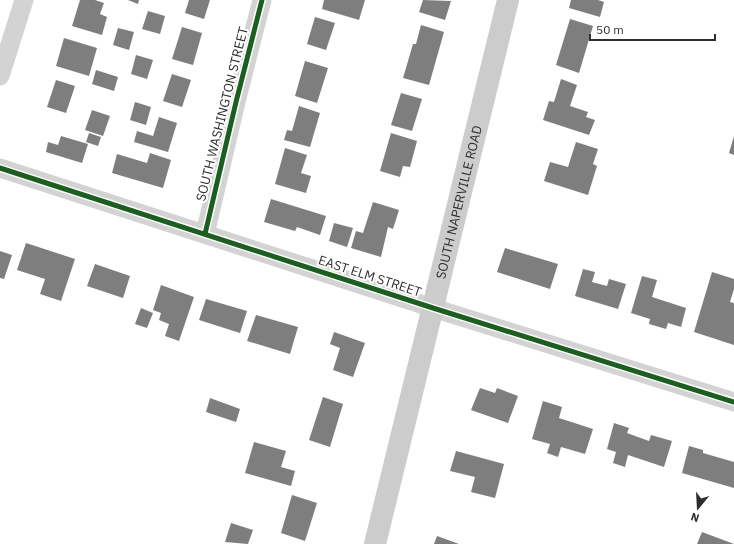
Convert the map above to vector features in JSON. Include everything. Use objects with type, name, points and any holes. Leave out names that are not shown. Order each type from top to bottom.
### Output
[{"type":"main road","name":"SOUTH NAPERVILLE ROAD","points":[[375,544],[508,0]]},
{"type":"street","points":[[0,76],[24,0]]},
{"type":"street","name":"SOUTH WASHINGTON STREET","points":[[205,234],[262,0]]},
{"type":"street","name":"EAST ELM STREET","points":[[0,168],[433,308],[734,402]]},
{"type":"building","points":[[80,0],[95,0],[104,3],[100,14],[107,17],[102,35],[72,26]]},
{"type":"building","points":[[128,0],[139,0],[138,4]]},
{"type":"building","points":[[189,0],[210,0],[204,19],[185,13]]},
{"type":"building","points":[[324,0],[365,0],[359,20],[322,9]]},
{"type":"building","points":[[423,0],[451,1],[445,20],[419,12]]},
{"type":"building","points":[[571,0],[598,0],[604,2],[600,17],[569,8]]},
{"type":"building","points":[[148,11],[165,16],[160,34],[142,29]]},
{"type":"building","points":[[315,17],[335,23],[326,50],[307,44]]},
{"type":"building","points":[[570,19],[593,26],[579,73],[556,65]]},
{"type":"building","points":[[421,25],[444,32],[429,85],[403,78],[413,44],[416,44]]},
{"type":"building","points":[[182,27],[202,33],[193,65],[172,59]]},
{"type":"building","points":[[118,28],[134,32],[129,50],[113,45]]},
{"type":"building","points":[[64,38],[97,48],[89,76],[56,66]]},
{"type":"building","points":[[136,55],[153,60],[147,79],[131,74]]},
{"type":"building","points":[[305,61],[328,68],[317,103],[295,96]]},
{"type":"building","points":[[96,70],[118,77],[114,91],[92,84]]},
{"type":"building","points":[[172,74],[191,80],[182,107],[163,101]]},
{"type":"building","points":[[561,79],[577,85],[570,106],[588,112],[586,117],[595,120],[589,135],[543,120],[549,101],[554,102]]},
{"type":"building","points":[[56,80],[75,86],[66,113],[47,107]]},
{"type":"building","points":[[401,93],[422,99],[412,131],[391,125]]},
{"type":"building","points":[[135,102],[151,107],[146,125],[130,120]]},
{"type":"building","points":[[299,106],[320,113],[310,147],[284,140],[287,130],[292,131]]},
{"type":"building","points":[[92,110],[110,116],[103,136],[85,130]]},
{"type":"building","points":[[159,117],[177,123],[168,152],[134,142],[137,131],[153,136]]},
{"type":"building","points":[[89,133],[101,137],[98,146],[86,142]]},
{"type":"building","points":[[391,133],[417,141],[410,167],[403,166],[400,177],[380,171]]},
{"type":"building","points":[[61,136],[88,144],[82,163],[46,152],[48,142],[58,145]]},
{"type":"building","points":[[734,136],[734,155],[729,153]]},
{"type":"building","points":[[576,142],[598,149],[593,164],[597,166],[588,195],[544,181],[550,162],[568,167]]},
{"type":"building","points":[[285,148],[307,155],[301,173],[311,176],[306,193],[275,184]]},
{"type":"building","points":[[150,153],[171,160],[163,188],[112,173],[117,154],[147,163]]},
{"type":"building","points":[[271,199],[326,216],[320,235],[297,227],[295,231],[264,222]]},
{"type":"building","points":[[373,202],[399,210],[393,229],[388,227],[381,257],[351,248],[356,231],[363,233]]},
{"type":"building","points":[[334,223],[353,228],[347,247],[329,241]]},
{"type":"building","points":[[26,243],[75,259],[61,301],[40,294],[45,279],[17,270]]},
{"type":"building","points":[[505,248],[558,264],[550,289],[497,272]]},
{"type":"building","points":[[0,251],[12,255],[4,279],[0,278]]},
{"type":"building","points":[[95,264],[130,276],[123,298],[87,286]]},
{"type":"building","points":[[583,269],[595,272],[592,282],[607,286],[609,279],[626,284],[618,309],[575,296]]},
{"type":"building","points":[[712,272],[734,279],[734,289],[730,302],[734,303],[734,345],[694,332]]},
{"type":"building","points":[[642,276],[657,280],[652,297],[686,308],[681,327],[668,323],[666,329],[649,324],[650,319],[631,313]]},
{"type":"building","points":[[161,285],[194,297],[179,341],[165,336],[169,324],[159,320],[161,313],[153,310]]},
{"type":"building","points":[[206,299],[247,311],[240,333],[199,320]]},
{"type":"building","points":[[141,308],[153,313],[147,328],[135,324]]},
{"type":"building","points":[[256,315],[298,327],[290,354],[247,341]]},
{"type":"building","points":[[334,332],[365,343],[353,377],[333,370],[340,348],[330,344]]},
{"type":"building","points":[[480,388],[495,393],[497,388],[518,396],[508,423],[471,410]]},
{"type":"building","points":[[323,397],[343,404],[330,447],[309,440]]},
{"type":"building","points":[[210,398],[240,409],[236,422],[206,412]]},
{"type":"building","points":[[543,401],[562,407],[559,418],[593,429],[585,454],[561,447],[558,457],[547,453],[550,444],[532,439]]},
{"type":"building","points":[[614,423],[629,428],[627,433],[649,441],[651,435],[672,441],[664,467],[628,455],[625,467],[613,463],[616,452],[607,449]]},
{"type":"building","points":[[254,442],[286,451],[281,467],[295,471],[291,486],[245,473]]},
{"type":"building","points":[[689,446],[703,450],[703,453],[734,462],[734,488],[682,473]]},
{"type":"building","points":[[456,451],[504,464],[495,498],[471,492],[475,477],[450,471]]},
{"type":"building","points":[[292,495],[317,503],[305,541],[281,533]]},
{"type":"building","points":[[231,523],[253,530],[248,544],[225,542]]},
{"type":"building","points":[[702,532],[734,544],[697,544]]},
{"type":"building","points":[[437,536],[459,544],[434,544]]},
{"type":"cycle path","points":[[205,234],[262,0]]},
{"type":"cycle path","points":[[0,168],[433,308],[734,402]]}]
